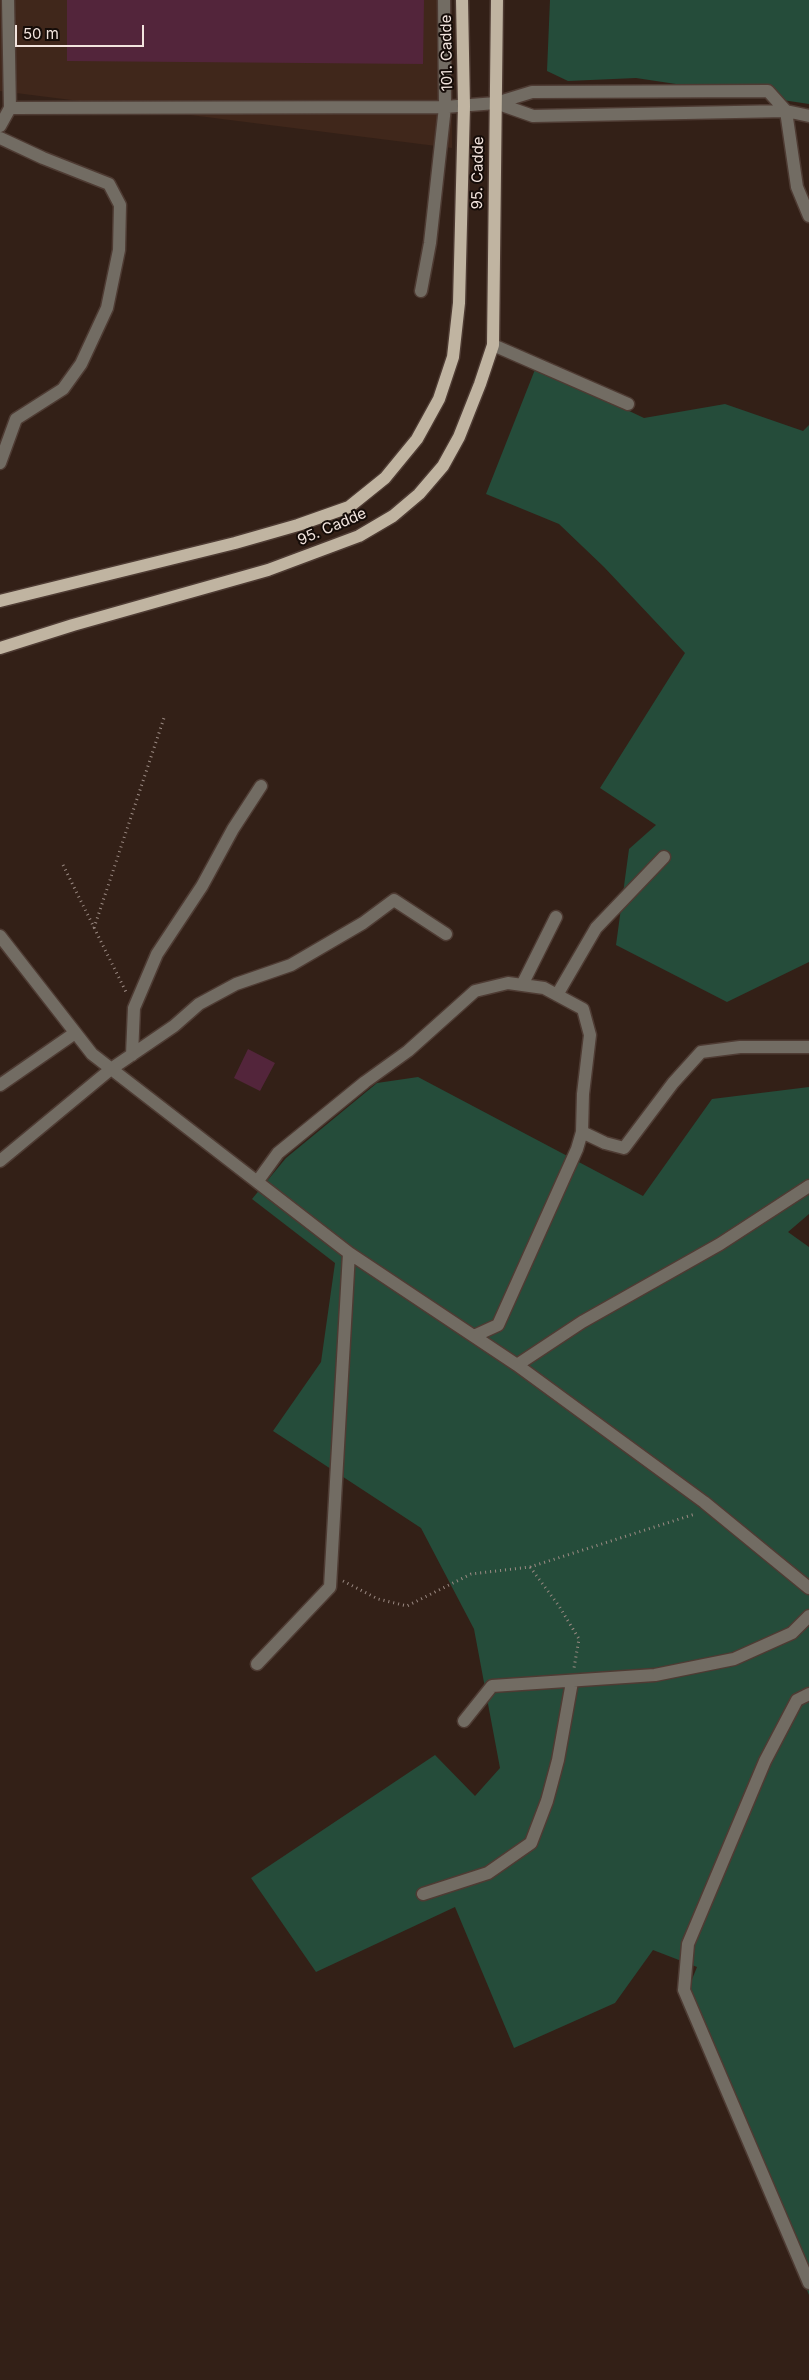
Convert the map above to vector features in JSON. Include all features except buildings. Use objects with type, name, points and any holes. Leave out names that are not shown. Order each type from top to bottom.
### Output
[{"type":"main road","name":"101. Cadde","points":[[462,0],[464,106]]},
{"type":"main road","points":[[496,0],[496,103]]},
{"type":"main road","name":"95. Cadde","points":[[0,648],[73,625],[268,570],[360,536],[393,516],[419,494],[447,459],[459,437],[493,345],[496,103]]},
{"type":"main road","name":"95. Cadde","points":[[0,601],[298,525],[349,507],[385,478],[417,439],[439,399],[453,357],[459,303],[464,106]]},
{"type":"street","points":[[0,126],[10,108],[8,0]]},
{"type":"street","points":[[420,290],[430,243],[445,107],[444,0]]},
{"type":"street","points":[[10,108],[445,107],[496,103],[532,92],[768,91],[786,111],[797,187],[809,216]]},
{"type":"street","points":[[496,103],[533,116],[786,111],[809,116]]},
{"type":"street","points":[[0,138],[43,158],[109,184],[120,205],[119,250],[106,308],[81,364],[63,389],[16,419],[0,463]]},
{"type":"street","points":[[493,345],[628,404]]},
{"type":"street","points":[[132,1055],[134,1008],[157,954],[202,886],[261,786]]},
{"type":"street","points":[[557,995],[596,928],[664,858]]},
{"type":"street","points":[[0,1161],[111,1070],[174,1026],[199,1004],[236,984],[291,965],[362,923],[394,900],[446,934]]},
{"type":"street","points":[[522,985],[556,917]]},
{"type":"street","points":[[0,936],[92,1054],[111,1070],[349,1253],[517,1365],[713,1509],[809,1588]]},
{"type":"street","points":[[257,1182],[278,1154],[365,1082],[408,1052],[475,991],[508,984],[544,988],[584,1009],[590,1035],[583,1094],[582,1132],[577,1149],[498,1325],[474,1336]]},
{"type":"street","points":[[0,1084],[75,1032]]},
{"type":"street","points":[[582,1132],[605,1143],[624,1148],[673,1083],[702,1052],[740,1047],[809,1047]]},
{"type":"street","points":[[517,1365],[582,1322],[720,1244],[809,1186]]},
{"type":"street","points":[[257,1664],[330,1588],[349,1253]]},
{"type":"street","points":[[464,1721],[492,1686],[655,1675],[734,1659],[792,1633],[809,1616]]},
{"type":"street","points":[[423,1894],[488,1873],[531,1843],[547,1801],[558,1760],[572,1682]]},
{"type":"street","points":[[809,1694],[797,1700],[765,1761],[688,1944],[684,1990],[809,2283]]},
{"type":"path","points":[[94,928],[165,715]]},
{"type":"path","points":[[63,865],[134,1008]]},
{"type":"path","points":[[331,1574],[378,1599],[407,1606],[471,1574],[530,1567],[625,1535],[713,1509]]},
{"type":"path","points":[[530,1567],[559,1606],[579,1639],[572,1682]]},
{"type":"shaded area","points":[[0,0],[451,0],[452,148],[0,91]]},
{"type":"green space","points":[[550,0],[809,0],[809,104],[636,78],[568,81],[547,71]]},
{"type":"green space","points":[[536,367],[644,418],[725,404],[803,431],[809,425],[809,962],[727,1002],[616,945],[629,849],[656,825],[600,788],[685,653],[604,567],[559,524],[486,494]]},
{"type":"green space","points":[[418,1077],[643,1196],[712,1099],[809,1087],[809,1214],[788,1232],[809,1247],[809,2295],[682,2004],[697,1967],[653,1950],[615,2003],[514,2048],[455,1907],[316,1972],[251,1878],[435,1755],[475,1796],[500,1768],[474,1629],[421,1528],[273,1431],[321,1362],[335,1263],[252,1199],[286,1158],[377,1083]]}]
